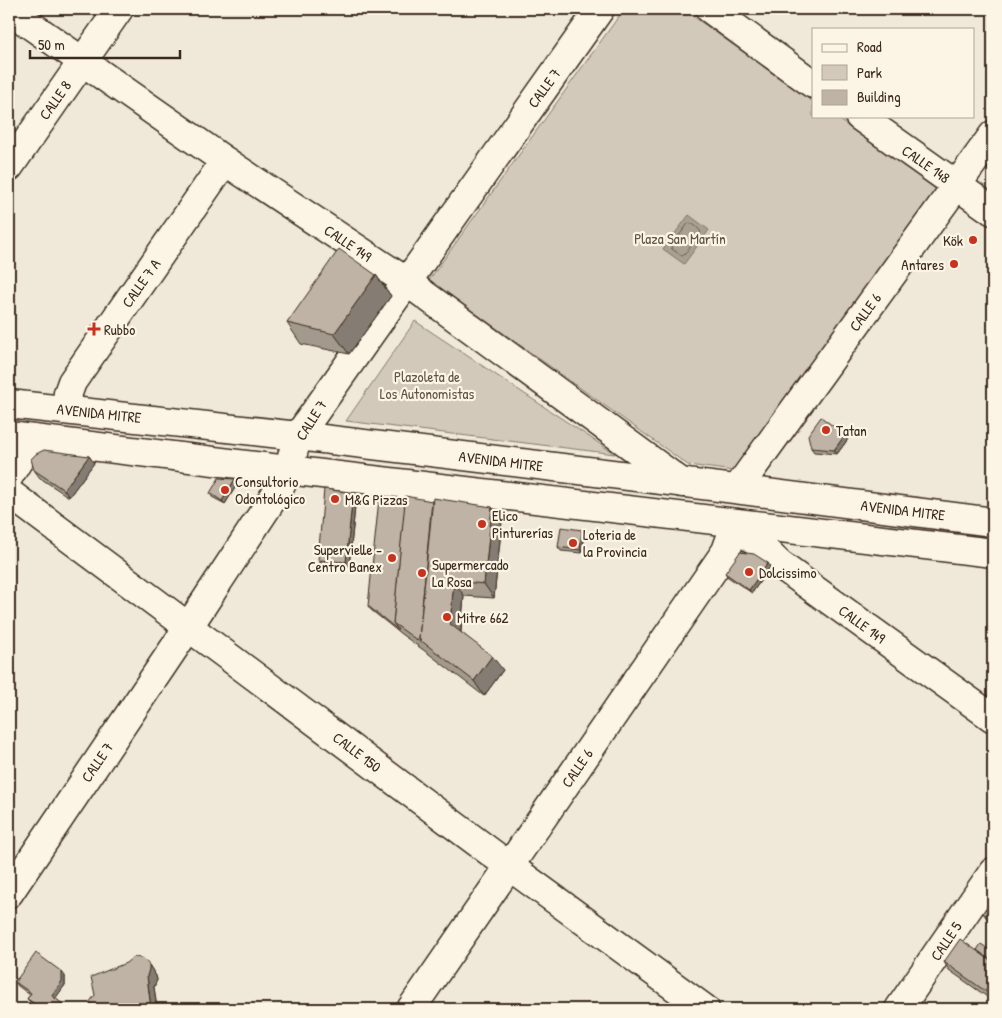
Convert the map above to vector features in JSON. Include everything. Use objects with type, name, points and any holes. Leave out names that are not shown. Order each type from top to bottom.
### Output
[{"type":"street","name":"CALLE 8","points":[[9,167],[119,9]]},
{"type":"street","name":"CALLE 7","points":[[9,893],[280,489],[298,436],[600,9]]},
{"type":"street","points":[[710,9],[812,83]]},
{"type":"street","name":"CALLE 149","points":[[9,10],[225,161],[407,282],[682,483]]},
{"type":"street","name":"CALLE 148","points":[[862,118],[993,211]]},
{"type":"street","name":"CALLE 6","points":[[737,489],[993,134]]},
{"type":"street","name":"CALLE 7 A","points":[[66,409],[68,393],[72,382],[225,161]]},
{"type":"street","name":"AVENIDA MITRE","points":[[9,404],[298,436],[993,522]]},
{"type":"street","points":[[9,476],[20,438],[993,553]]},
{"type":"street","name":"CALLE 150","points":[[9,493],[509,866],[705,1009]]},
{"type":"street","name":"CALLE 149","points":[[736,523],[778,564],[993,718]]},
{"type":"street","name":"CALLE 6","points":[[411,1009],[726,550],[736,523]]},
{"type":"street","name":"CALLE 5","points":[[899,1009],[993,872]]},
{"type":"green space","name":"Plaza San Martín","points":[[624,9],[683,9],[812,101],[812,118],[837,118],[936,189],[734,471],[688,465],[429,280]]},
{"type":"green space","name":"Plazoleta de Los Autonomistas","points":[[415,321],[615,454],[346,421]]},
{"type":"water","points":[[689,215],[709,230],[684,264],[663,249]]},
{"type":"building","points":[[339,249],[376,275],[334,334],[287,323]]},
{"type":"building","name":"Tatan","points":[[821,417],[845,435],[834,450],[811,448],[808,435]]},
{"type":"building","points":[[44,450],[89,456],[64,490],[34,470],[31,459]]},
{"type":"building","name":"Consultorio Odontológico","points":[[219,478],[235,479],[222,501],[210,493]]},
{"type":"building","points":[[324,489],[353,493],[346,562],[318,560]]},
{"type":"building","points":[[405,496],[432,501],[419,639],[421,643],[393,623]]},
{"type":"building","points":[[433,498],[492,507],[484,584],[454,581],[450,624],[492,656],[474,681],[419,639]]},
{"type":"building","name":"Supervielle - Centro Banex","points":[[379,499],[405,502],[393,623],[398,630],[368,606]]},
{"type":"building","name":"Loteria de la Provincia","points":[[561,527],[582,530],[580,550],[558,547]]},
{"type":"building","name":"Dolcissimo","points":[[740,552],[754,554],[768,563],[749,590],[725,573]]},
{"type":"building","points":[[993,898],[993,920],[983,913]]},
{"type":"building","points":[[960,939],[993,962],[993,992],[991,995],[944,962]]},
{"type":"building","points":[[981,944],[993,952],[993,962],[977,950]]},
{"type":"building","points":[[36,953],[62,972],[62,981],[52,996],[63,1004],[59,1009],[34,1009],[37,1005],[27,999],[31,993],[15,982]]},
{"type":"building","points":[[136,957],[144,959],[149,965],[147,976],[151,1009],[95,1009],[97,1008],[89,1003],[95,995],[91,977]]},
{"type":"place","name":"Kök","points":[[973,240]]},
{"type":"place","name":"Antares","points":[[954,264]]},
{"type":"place","name":"Rubbo","points":[[94,329]]},
{"type":"place","name":"Tatan","points":[[826,430]]},
{"type":"place","name":"Consultorio Odontológico","points":[[225,490]]},
{"type":"place","name":"M&G Pizzas","points":[[335,499]]},
{"type":"place","name":"Elico Pinturerías","points":[[482,524]]},
{"type":"place","name":"Loteria de la Provincia","points":[[573,543]]},
{"type":"place","name":"Supervielle - Centro Banex","points":[[392,558]]},
{"type":"place","name":"Dolcissimo","points":[[749,572]]},
{"type":"place","name":"Supermercado La Rosa","points":[[422,573]]},
{"type":"place","name":"Mitre 662","points":[[447,617]]}]
